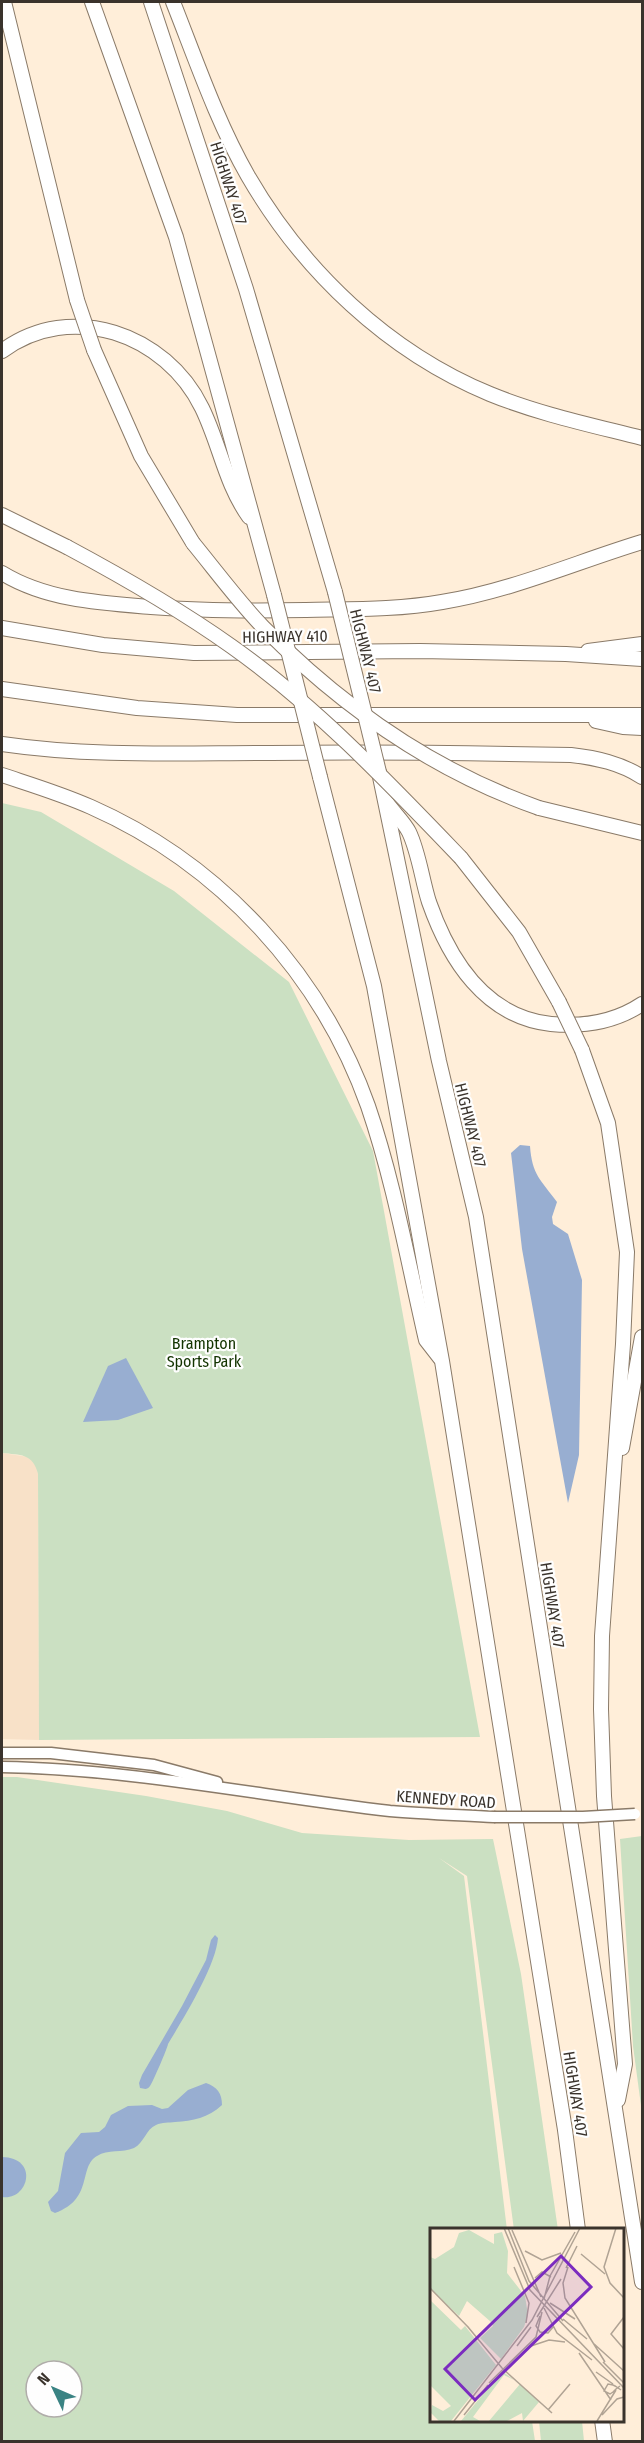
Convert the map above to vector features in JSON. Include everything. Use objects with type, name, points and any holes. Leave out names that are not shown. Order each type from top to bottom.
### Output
[{"type":"highway","points":[[4,2],[77,300],[94,350],[141,456],[193,543],[262,625],[334,692],[378,725],[428,756],[510,797],[539,808],[642,833]]},
{"type":"highway","name":"HIGHWAY 407","points":[[92,2],[176,237],[274,595],[374,986],[442,1361],[565,2130],[578,2228]]},
{"type":"highway","name":"HIGHWAY 407","points":[[151,2],[246,289],[335,592],[379,772],[439,1061],[476,1217],[642,2282]]},
{"type":"highway","points":[[173,2],[224,130],[248,176],[294,244],[344,299],[381,330],[417,354],[489,393],[560,417],[642,438]]},
{"type":"highway","points":[[2,351],[32,334],[61,327],[94,327],[123,334],[145,345],[178,374],[202,408],[236,498],[255,526]]},
{"type":"highway","points":[[2,514],[67,547],[173,607],[232,646],[282,686],[350,746],[461,858],[519,932],[559,1002],[582,1050],[608,1123],[627,1252],[623,1344],[602,1636],[601,1709],[604,1796],[624,2064],[615,2111]]},
{"type":"highway","points":[[2,573],[17,582],[54,595],[128,605],[209,611],[373,609],[442,602],[490,591],[642,542]]},
{"type":"highway","name":"HIGHWAY 410","points":[[2,628],[103,645],[194,653],[420,651],[566,654],[642,659]]},
{"type":"highway","points":[[566,654],[642,644]]},
{"type":"highway","points":[[2,689],[137,708],[237,715],[642,715]]},
{"type":"highway","points":[[577,716],[623,727],[642,728]]},
{"type":"highway","points":[[2,744],[86,752],[177,754],[571,755],[608,761],[625,767],[642,777]]},
{"type":"highway","points":[[2,775],[52,791],[93,808],[158,843],[199,872],[230,898],[260,928],[305,983],[331,1025],[367,1104],[380,1143],[426,1340],[442,1361]]},
{"type":"highway","points":[[385,800],[408,831],[429,901],[450,951],[463,971],[488,998],[524,1017],[544,1023],[572,1026],[615,1018],[642,1004]]},
{"type":"highway","points":[[613,1472],[623,1447],[642,1337]]},
{"type":"highway","points":[[602,2422],[605,2442]]},
{"type":"main road","name":"KENNEDY ROAD","points":[[2,1753],[51,1754],[154,1764],[248,1791]]},
{"type":"main road","name":"KENNEDY ROAD","points":[[2,1767],[50,1769],[248,1791],[391,1811],[494,1817],[584,1817],[639,1814]]},
{"type":"shaded area","points":[[2,1453],[29,1457],[36,1464],[38,1474],[39,1740],[2,1739]]},
{"type":"green space","name":"Brampton Sports Park","points":[[2,803],[41,812],[174,891],[289,982],[373,1151],[480,1737],[39,1740],[38,1474],[33,1462],[25,1456],[2,1453]]},
{"type":"green space","points":[[2,1777],[17,1777],[146,1796],[227,1811],[302,1833],[409,1840],[493,1839],[521,1974],[558,2228],[514,2228],[467,1876],[439,1858],[464,1876],[507,2228],[430,2228],[430,2422],[532,2422],[535,2441],[2,2441]]},
{"type":"green space","points":[[642,1836],[642,2113],[633,2046],[620,1839]]},
{"type":"green space","points":[[539,2422],[582,2422],[584,2441],[541,2441]]},
{"type":"water","points":[[520,1145],[530,1146],[535,1171],[557,1202],[552,1217],[553,1224],[568,1234],[582,1280],[579,1455],[568,1503],[522,1249],[511,1153]]},
{"type":"water","points":[[126,1358],[153,1408],[118,1420],[83,1422],[108,1366]]},
{"type":"water","points":[[215,1935],[218,1938],[216,1950],[205,1977],[168,2044],[151,2084],[147,2089],[140,2088],[142,2075],[206,1960],[211,1940]]},
{"type":"water","points":[[206,2083],[213,2086],[220,2094],[222,2105],[206,2116],[194,2120],[158,2124],[134,2148],[106,2152],[97,2156],[91,2161],[84,2183],[75,2200],[55,2213],[51,2211],[48,2202],[58,2191],[65,2153],[81,2133],[99,2132],[105,2127],[111,2115],[128,2106],[152,2105],[162,2109],[168,2108],[188,2090]]},
{"type":"water","points":[[2,2157],[14,2159],[22,2164],[26,2171],[23,2186],[18,2193],[11,2196],[2,2197]]}]
